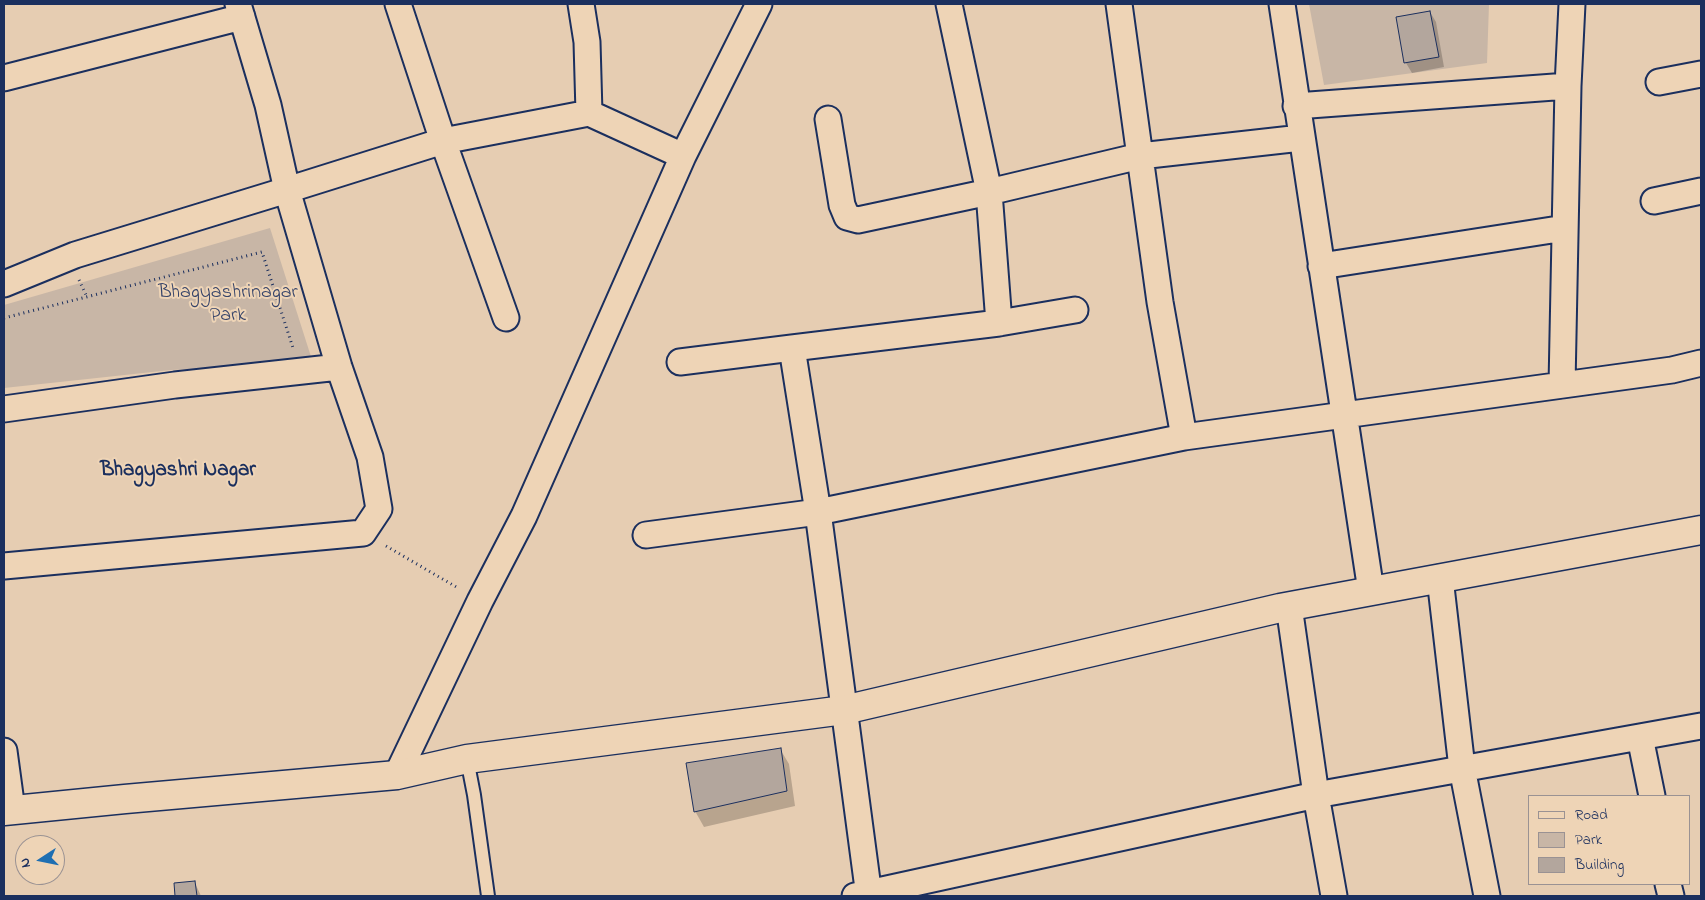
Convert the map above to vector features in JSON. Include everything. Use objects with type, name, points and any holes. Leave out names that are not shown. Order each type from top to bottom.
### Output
[{"type":"street","points":[[398,4],[443,141],[506,318]]},
{"type":"street","points":[[581,4],[586,42],[589,113]]},
{"type":"street","points":[[397,775],[480,601],[524,516],[684,156],[758,4]]},
{"type":"street","points":[[949,4],[990,192],[999,322]]},
{"type":"street","points":[[1119,4],[1160,302],[1184,437]]},
{"type":"street","points":[[1282,4],[1371,591]]},
{"type":"street","points":[[1562,385],[1568,86],[1572,4]]},
{"type":"street","points":[[4,78],[240,10],[268,105],[287,190],[339,367],[370,457],[379,508],[364,533],[4,566]]},
{"type":"street","points":[[1659,82],[1701,74]]},
{"type":"street","points":[[1296,106],[1568,86]]},
{"type":"street","points":[[4,284],[75,255],[443,141],[589,113],[684,156]]},
{"type":"street","points":[[828,119],[842,205],[847,217],[858,220],[990,192],[1140,156],[1301,138]]},
{"type":"street","points":[[1654,201],[1701,191]]},
{"type":"street","points":[[1321,266],[1565,228]]},
{"type":"street","points":[[680,362],[999,322],[1075,310]]},
{"type":"street","points":[[792,348],[818,512],[844,710],[864,895],[1316,795],[1701,726]]},
{"type":"street","points":[[646,535],[818,512],[1184,437],[1672,370],[1701,363]]},
{"type":"street","points":[[4,409],[175,385],[339,367]]},
{"type":"street","points":[[4,751],[8,811],[397,775],[467,759],[844,710],[1289,606],[1701,530]]},
{"type":"street","points":[[1440,578],[1462,768],[1487,896]]},
{"type":"street","points":[[1289,606],[1316,795],[1334,896]]},
{"type":"street","points":[[1640,737],[1652,795]]},
{"type":"lane","points":[[467,759],[488,896]]},
{"type":"path","points":[[4,318],[262,252],[295,355]]},
{"type":"path","points":[[364,533],[480,601]]},
{"type":"green space","points":[[1309,4],[1489,4],[1487,63],[1324,85]]},
{"type":"green space","name":"Bhagyashrinagar Park","points":[[270,228],[313,363],[171,370],[4,388],[4,305]]},
{"type":"building","points":[[1430,11],[1439,57],[1404,63],[1396,17]]},
{"type":"building","points":[[781,748],[787,791],[694,812],[686,763]]},
{"type":"building","points":[[195,881],[197,896],[175,896],[174,883]]},
{"type":"district","name":"Bhagyashri Nagar","points":[[178,472]]}]
